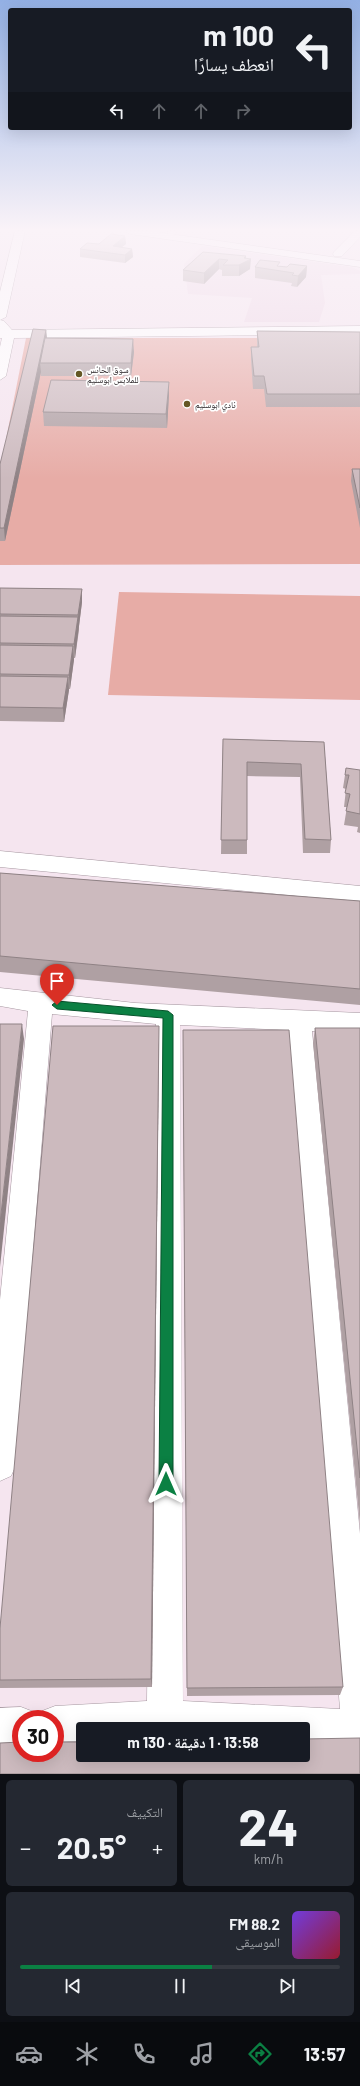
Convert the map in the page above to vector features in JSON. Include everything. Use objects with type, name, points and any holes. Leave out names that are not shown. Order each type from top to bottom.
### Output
[{"type":"street","points":[[0,324],[4,334],[0,376]]},
{"type":"street","points":[[4,334],[360,330]]},
{"type":"street","points":[[0,860],[360,894]]},
{"type":"street","points":[[0,997],[41,1004],[168,1015],[360,1023]]},
{"type":"street","points":[[0,1464],[41,1004]]},
{"type":"street","points":[[165,1719],[168,1015]]},
{"type":"street","points":[[64,1724],[165,1719],[360,1728],[299,1020]]},
{"type":"street","points":[[0,1726],[12,1725]]},
{"type":"shaded area","points":[[247,314],[322,314],[319,322],[244,322]]},
{"type":"shaded area","name":"نادي ابوسليم","points":[[26,338],[360,338],[360,564],[0,565],[0,470]]},
{"type":"shaded area","points":[[119,592],[360,596],[360,700],[108,695]]},
{"type":"building","points":[[33,329],[46,330],[4,528],[0,528],[0,464]]},
{"type":"building","points":[[257,331],[360,332],[360,394],[267,394],[264,376],[254,376],[251,347],[259,347]]},
{"type":"building","points":[[45,338],[133,339],[131,363],[40,363]]},
{"type":"building","points":[[51,380],[169,382],[166,414],[43,412]]},
{"type":"building","points":[[352,469],[360,469],[360,508]]},
{"type":"building","points":[[0,588],[82,589],[78,615],[0,614]]},
{"type":"building","points":[[0,616],[78,617],[74,644],[0,643]]},
{"type":"building","points":[[0,645],[73,646],[69,675],[0,674]]},
{"type":"building","points":[[0,676],[68,677],[63,708],[0,707]]},
{"type":"building","points":[[223,739],[324,742],[331,840],[305,839],[301,764],[247,762],[247,840],[221,840]]},
{"type":"building","points":[[346,768],[360,770],[360,814],[346,811],[350,794],[345,793],[349,775],[345,775]]},
{"type":"building","points":[[0,873],[360,901],[360,989],[0,956]]},
{"type":"building","points":[[0,1024],[22,1024],[0,1223]]},
{"type":"building","points":[[53,1026],[159,1026],[151,1679],[0,1680],[0,1628]]},
{"type":"building","points":[[315,1028],[360,1028],[360,1478]]},
{"type":"building","points":[[183,1030],[289,1030],[343,1687],[187,1688]]},
{"type":"building","points":[[360,1738],[360,1774],[0,1774],[0,1743],[12,1742],[12,1762],[64,1762],[64,1742],[76,1742],[76,1762],[310,1762],[310,1739]]},
{"type":"place","name":"سوق الحائس للملابس ابوسليم","points":[[79,374]]},
{"type":"place","name":"نادي ابوسليم","points":[[187,404]]},
{"type":"route","points":[[57,1005],[168,1015],[166,1484]]}]
